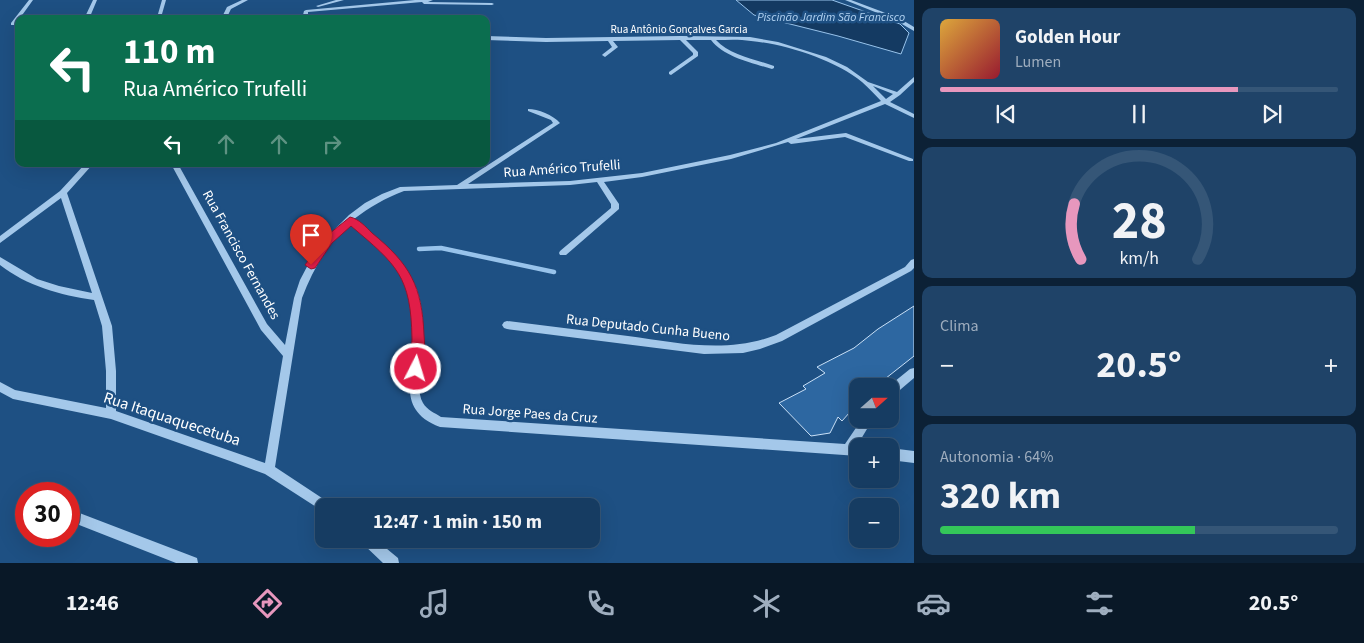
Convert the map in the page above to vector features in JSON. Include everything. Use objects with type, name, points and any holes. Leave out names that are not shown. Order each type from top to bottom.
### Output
[{"type":"street","points":[[20,15],[31,0]]},
{"type":"street","points":[[88,15],[96,0]]},
{"type":"street","points":[[160,14],[164,0]]},
{"type":"street","points":[[225,15],[228,8],[246,0]]},
{"type":"street","points":[[306,11],[342,0]]},
{"type":"street","points":[[306,11],[430,0]]},
{"type":"street","points":[[847,0],[912,27]]},
{"type":"street","points":[[414,2],[492,4]]},
{"type":"street","points":[[305,15],[306,11]]},
{"type":"street","name":"Rua Antônio Gonçalves Garcia","points":[[490,38],[750,39],[799,50],[824,58],[845,68],[864,81],[884,102]]},
{"type":"street","points":[[671,73],[695,56],[696,53],[681,38]]},
{"type":"street","points":[[712,38],[723,49],[772,67]]},
{"type":"street","points":[[605,55],[615,47],[609,39]]},
{"type":"street","name":"Rua Américo Trufelli","points":[[269,470],[298,298],[304,278],[328,240],[372,202],[390,193],[419,188],[600,181],[704,162],[778,144],[884,102],[898,94],[914,79]]},
{"type":"street","name":"Rua Antônio Gonçalves Garcia","points":[[864,81],[898,94]]},
{"type":"street","points":[[884,102],[914,116]]},
{"type":"street","points":[[490,166],[557,123],[553,119],[530,110]]},
{"type":"street","points":[[778,144],[842,135],[911,160]]},
{"type":"street","points":[[0,240],[64,192],[86,167]]},
{"type":"street","name":"Rua Francisco Fernandes","points":[[176,167],[264,327],[289,356]]},
{"type":"street","points":[[459,186],[489,167]]},
{"type":"street","points":[[562,253],[615,209],[615,204],[600,181]]},
{"type":"street","points":[[64,192],[107,326],[111,371],[111,414]]},
{"type":"street","name":"Rua Jorge Paes da Cruz","points":[[350,220],[383,247],[400,266],[413,291],[417,312],[418,351],[414,387],[415,396],[417,404],[440,422],[760,445],[849,449]]},
{"type":"street","points":[[0,260],[11,270],[43,286],[68,294],[98,297]]},
{"type":"street","name":"Rua Deputado Cunha Bueno","points":[[506,326],[704,350],[736,351],[760,346],[779,338],[912,267]]},
{"type":"street","points":[[899,384],[914,372]]},
{"type":"street","name":"Rua Itaquaquecetuba","points":[[0,386],[13,394],[111,414],[269,470],[315,500]]},
{"type":"street","points":[[899,455],[914,457]]},
{"type":"street","points":[[80,519],[192,563]]},
{"type":"street","points":[[376,548],[393,563]]},
{"type":"water","name":"Piscinão Jardim São Francisco","points":[[736,0],[832,0],[900,24],[909,33],[901,54],[754,15]]},
{"type":"building","points":[[914,306],[914,356],[886,378],[849,378],[849,413],[842,421],[838,417],[830,433],[811,436],[779,403],[806,389],[803,386],[825,373],[817,367],[854,348],[878,329]]},
{"type":"waterway","points":[[419,249],[441,248],[554,272]]},
{"type":"route","points":[[311,265],[328,240],[350,220],[383,247],[400,266],[413,291],[417,312],[418,351],[416,369]]}]
